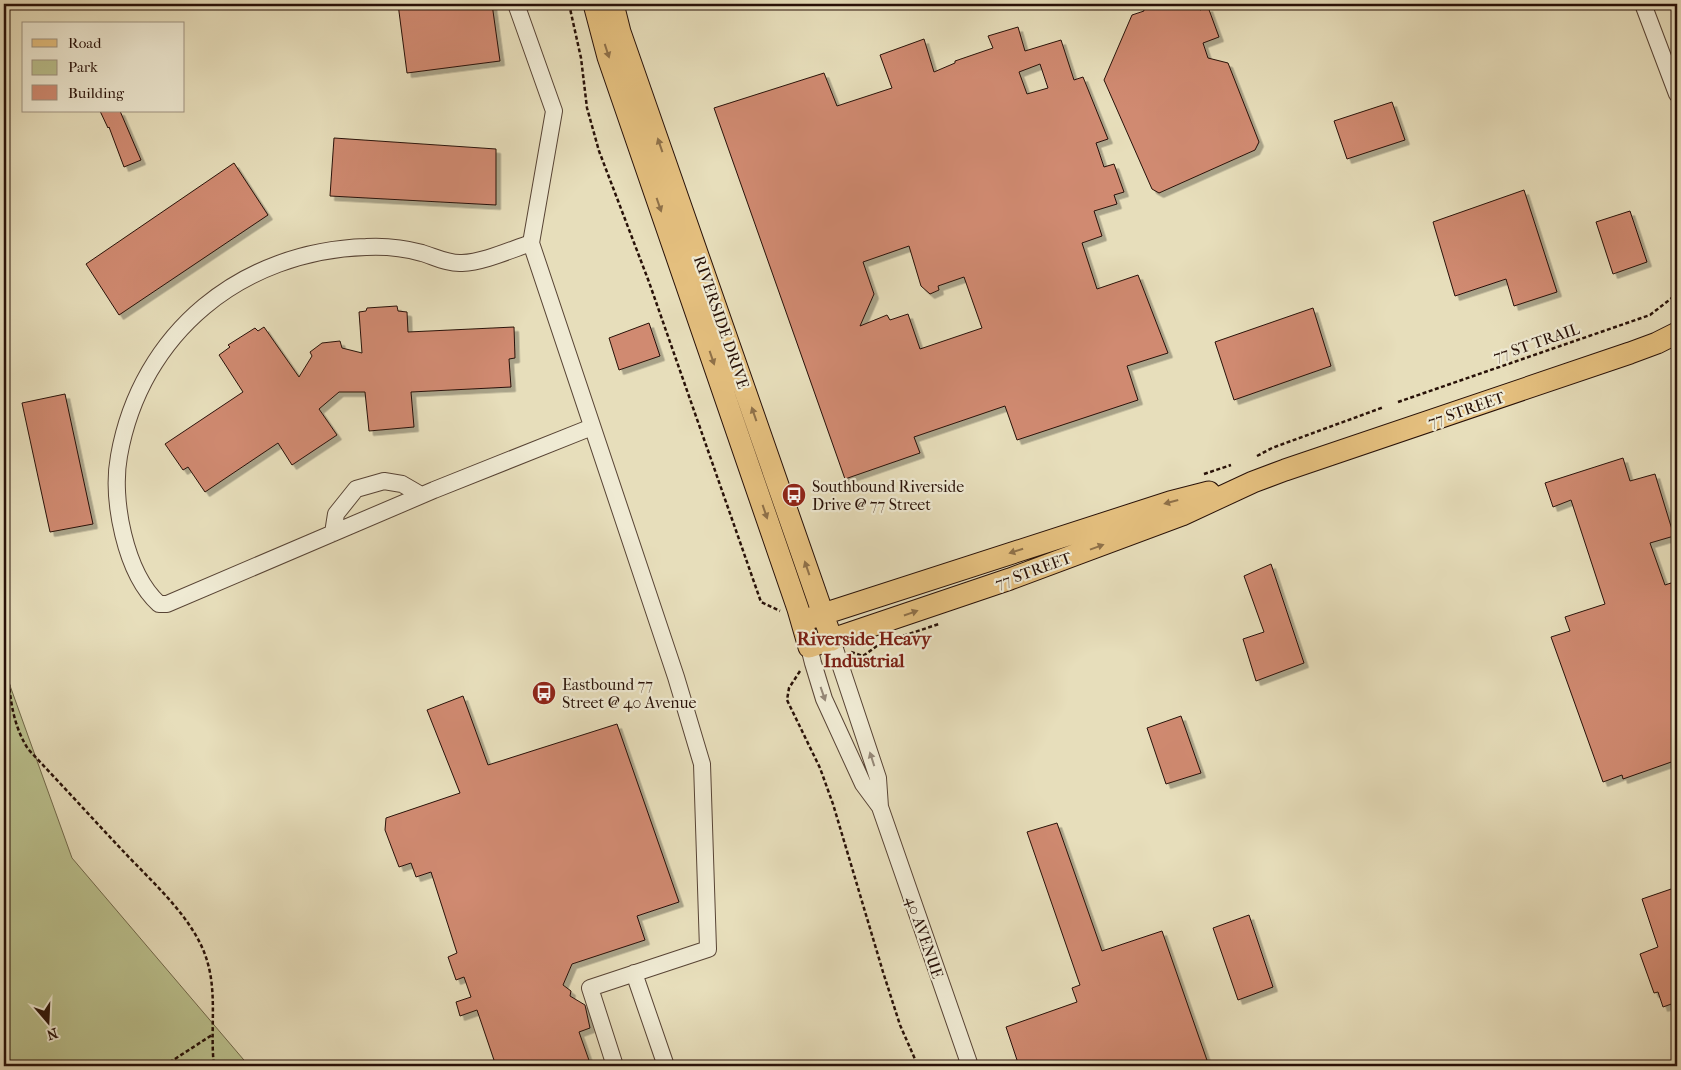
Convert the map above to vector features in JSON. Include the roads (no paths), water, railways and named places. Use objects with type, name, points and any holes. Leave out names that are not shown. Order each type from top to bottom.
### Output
[{"type":"main road","name":"RIVERSIDE DRIVE","points":[[594,4],[608,57],[794,617]]},
{"type":"main road","name":"RIVERSIDE DRIVE","points":[[613,4],[620,32],[832,640]]},
{"type":"main road","name":"77 STREET","points":[[794,617],[823,614],[1170,502],[1253,482],[1630,353],[1677,333]]},
{"type":"main road","name":"77 STREET","points":[[810,647],[1010,579],[1182,515],[1253,482]]},
{"type":"main road","name":"40 AVENUE","points":[[794,617],[810,647]]},
{"type":"street","points":[[516,4],[554,111],[531,243],[673,668],[702,764],[708,949],[590,988],[615,1066]]},
{"type":"street","points":[[1643,4],[1677,94]]},
{"type":"street","points":[[531,243],[475,262],[462,263],[386,247],[353,248],[315,253],[287,261],[254,274],[224,291],[195,313],[173,337],[141,387],[130,412],[122,436],[116,482],[122,531],[144,588],[159,604],[167,604],[421,495],[592,427]]},
{"type":"street","points":[[333,532],[336,514],[356,489],[384,481],[402,484],[421,495]]},
{"type":"street","name":"40 AVENUE","points":[[832,640],[878,778],[880,807],[970,1066]]},
{"type":"street","name":"40 AVENUE","points":[[810,647],[824,699],[862,784],[880,807]]},
{"type":"street","points":[[634,973],[666,1066]]},
{"type":"place","name":"Southbound Riverside Drive @ 77 Street","points":[[794,495]]},
{"type":"place","name":"Eastbound 77 Street @ 40 Avenue","points":[[544,693]]},
{"type":"district","name":"Riverside Heavy Industrial","points":[[864,649]]}]
